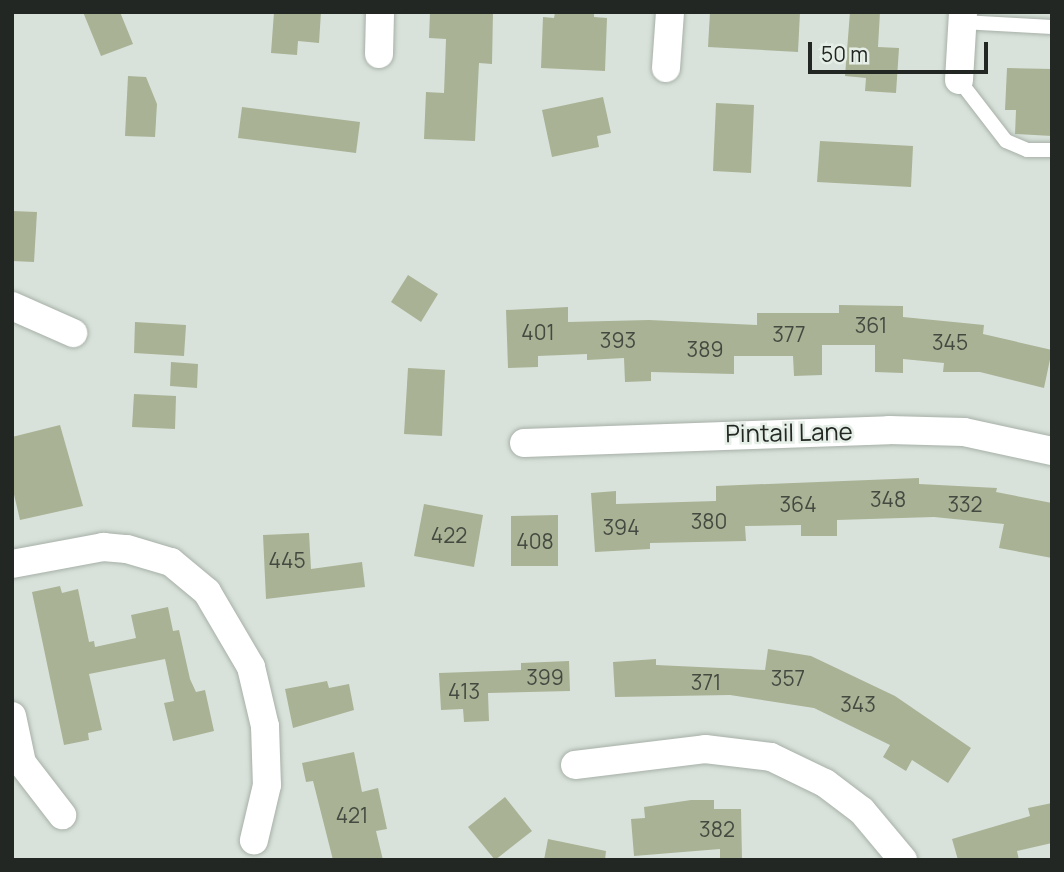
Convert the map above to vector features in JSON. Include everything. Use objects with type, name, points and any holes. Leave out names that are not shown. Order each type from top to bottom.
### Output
[{"type":"street","points":[[379,54],[380,12]]},
{"type":"street","points":[[666,68],[670,12]]},
{"type":"street","points":[[959,80],[962,17]]},
{"type":"street","points":[[12,306],[73,334]]},
{"type":"street","name":"Pintail Lane","points":[[524,443],[888,429],[964,432],[1052,451]]},
{"type":"street","points":[[12,564],[103,547],[127,549],[171,562],[207,592],[251,667],[265,726],[267,785],[254,840]]},
{"type":"street","points":[[12,716],[22,762],[62,815]]},
{"type":"street","points":[[575,765],[705,749],[771,757],[834,790],[862,811],[903,860]]},
{"type":"lane","points":[[962,17],[1052,27]]},
{"type":"lane","points":[[959,80],[1006,141],[1027,150],[1052,150]]},
{"type":"building","points":[[83,12],[120,12],[133,44],[101,56]]},
{"type":"building","points":[[274,12],[321,12],[319,43],[298,41],[297,55],[271,53]]},
{"type":"building","points":[[430,12],[493,12],[492,64],[479,63],[475,141],[424,139],[426,92],[444,93],[446,39],[429,38]]},
{"type":"building","points":[[555,12],[594,12],[594,17],[607,18],[605,71],[541,68],[543,17],[554,18]]},
{"type":"building","points":[[710,12],[800,12],[798,52],[708,47]]},
{"type":"building","points":[[850,12],[880,12],[878,47],[899,48],[896,93],[865,91],[866,78],[845,76]]},
{"type":"building","points":[[1007,68],[1052,69],[1052,136],[1015,134],[1016,110],[1005,110]]},
{"type":"building","points":[[128,76],[146,77],[157,104],[155,137],[125,136]]},
{"type":"building","points":[[603,97],[611,133],[597,136],[599,147],[552,157],[542,110]]},
{"type":"building","points":[[716,103],[754,105],[751,173],[713,171]]},
{"type":"building","points":[[242,107],[360,122],[356,153],[238,138]]},
{"type":"building","points":[[820,141],[913,146],[911,187],[817,182]]},
{"type":"building","points":[[12,211],[37,212],[34,262],[12,261]]},
{"type":"building","points":[[408,275],[438,294],[421,322],[391,302]]},
{"type":"building","points":[[839,305],[903,306],[903,317],[984,325],[983,334],[1052,350],[1044,388],[980,372],[943,372],[944,363],[903,359],[903,373],[875,372],[875,345],[822,345],[822,375],[794,376],[793,356],[734,356],[734,374],[651,372],[651,381],[625,382],[624,358],[587,360],[587,354],[538,356],[538,367],[508,368],[506,310],[568,307],[568,322],[649,320],[757,325],[757,313],[839,313]]},
{"type":"building","points":[[135,322],[186,325],[184,356],[134,353]]},
{"type":"building","points":[[171,362],[198,364],[197,388],[170,386]]},
{"type":"building","points":[[408,368],[445,370],[442,436],[404,434]]},
{"type":"building","points":[[134,394],[176,396],[175,429],[132,427]]},
{"type":"building","points":[[60,425],[83,506],[20,520],[12,486],[12,437]]},
{"type":"building","points":[[919,478],[919,484],[997,488],[996,492],[1052,503],[1052,558],[999,548],[1004,524],[934,517],[837,520],[837,536],[801,536],[801,525],[745,526],[746,541],[650,543],[650,549],[595,552],[591,493],[616,491],[616,504],[716,501],[716,486]]},
{"type":"building","points":[[424,504],[483,515],[474,567],[414,556]]},
{"type":"building","points":[[558,515],[558,566],[511,566],[511,516]]},
{"type":"building","points":[[309,533],[311,569],[362,562],[365,587],[266,599],[263,535]]},
{"type":"building","points":[[60,586],[62,593],[78,589],[89,642],[94,641],[95,647],[136,638],[131,615],[168,607],[173,631],[179,630],[190,679],[196,692],[205,690],[214,731],[173,741],[164,703],[174,701],[165,659],[89,674],[102,730],[88,733],[89,740],[64,745],[32,592]]},
{"type":"building","points":[[768,649],[811,656],[895,696],[971,748],[948,783],[912,760],[906,771],[883,757],[890,745],[814,708],[730,695],[615,697],[613,662],[656,659],[656,665],[765,670]]},
{"type":"building","points":[[569,661],[570,691],[488,693],[489,721],[464,722],[463,709],[441,710],[439,673],[521,670],[521,663]]},
{"type":"building","points":[[327,681],[329,688],[349,684],[354,710],[293,728],[285,689]]},
{"type":"building","points":[[354,752],[362,792],[378,788],[387,829],[376,831],[383,860],[333,860],[313,781],[306,782],[302,763]]},
{"type":"building","points":[[505,797],[532,831],[495,860],[468,827]]},
{"type":"building","points":[[691,800],[714,800],[714,809],[741,809],[742,859],[720,859],[720,849],[634,856],[631,819],[645,818],[644,807]]},
{"type":"building","points":[[1052,803],[1052,843],[1017,851],[1019,860],[958,860],[952,839],[1030,816],[1028,808]]},
{"type":"building","points":[[548,839],[606,851],[605,860],[544,860]]}]
